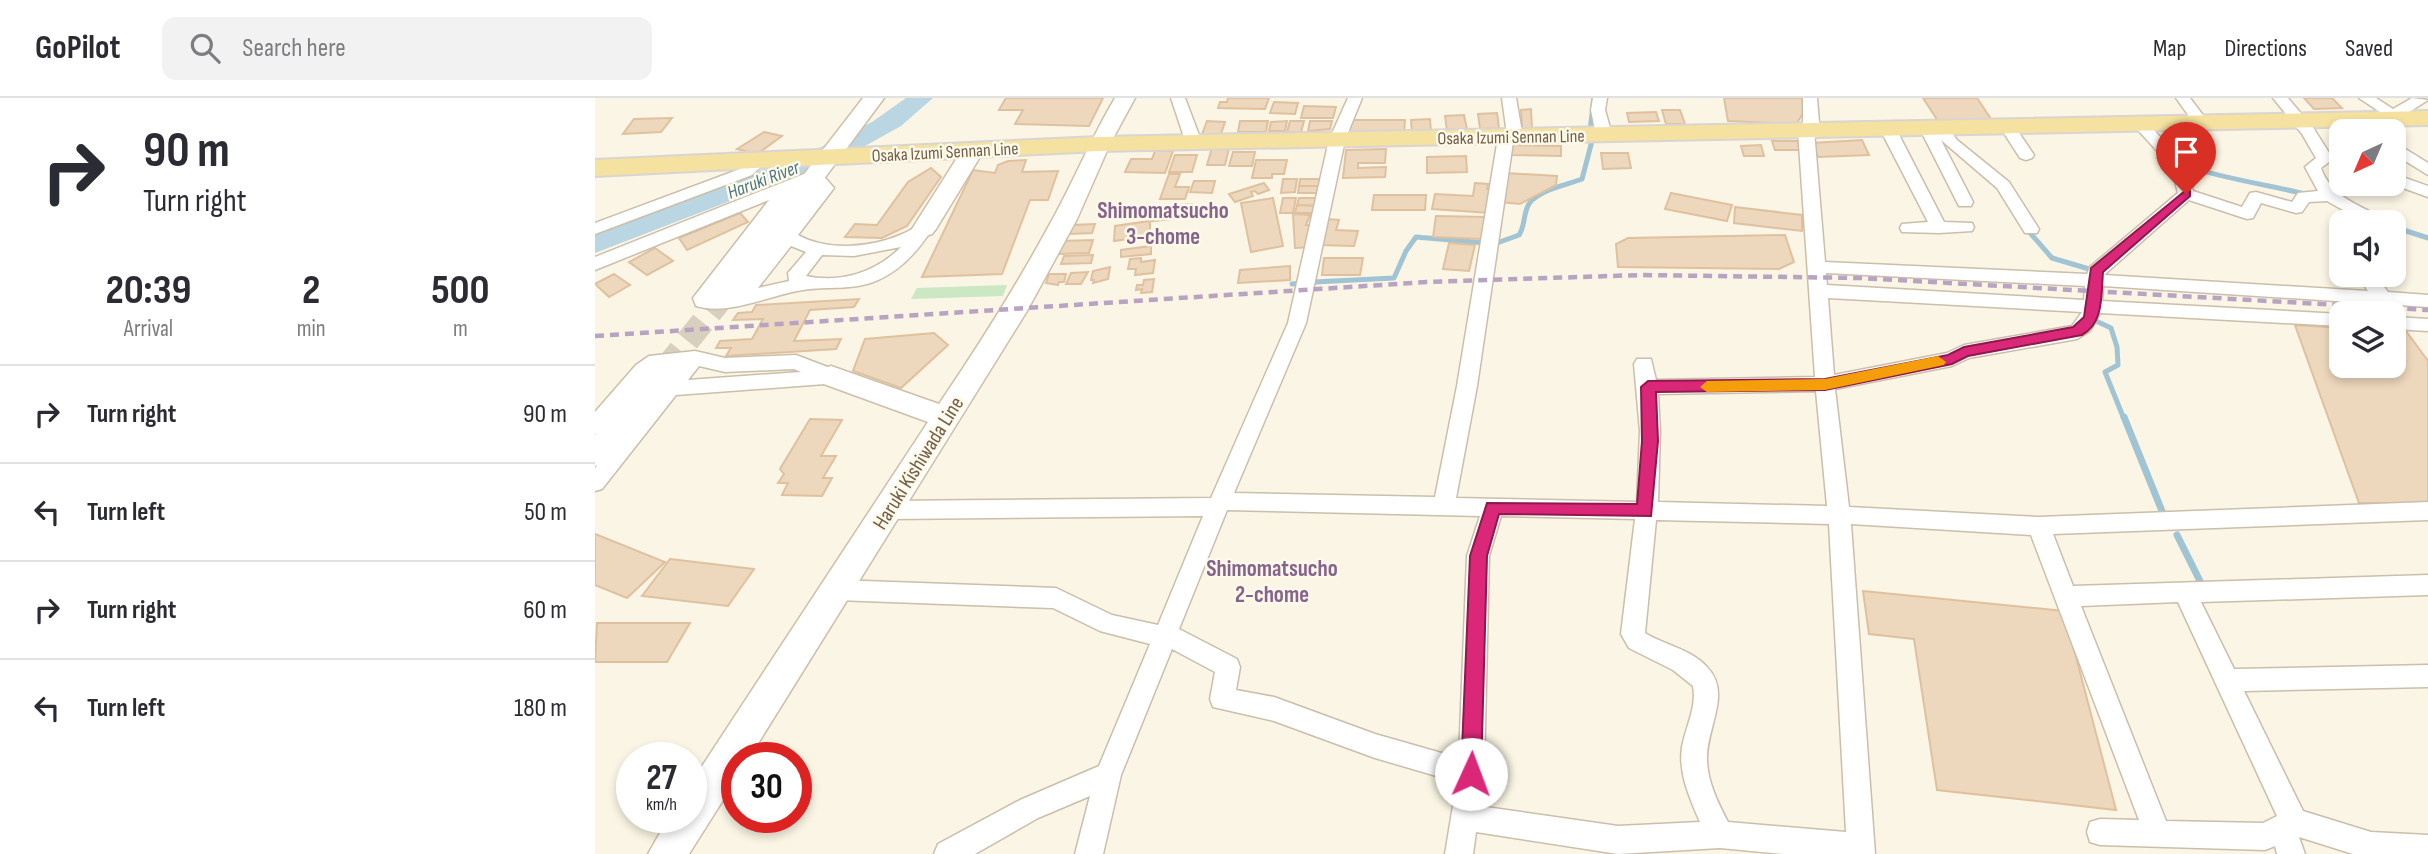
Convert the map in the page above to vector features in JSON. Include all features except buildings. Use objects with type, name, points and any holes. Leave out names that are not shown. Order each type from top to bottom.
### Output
[{"type":"main road","name":"Haruki Kishiwada Line","points":[[707,792],[1014,311],[1065,219],[1099,145],[1125,98]]},
{"type":"main road","points":[[731,298],[868,105]]},
{"type":"main road","name":"Osaka Izumi Sennan Line","points":[[595,168],[766,162],[826,165],[972,152],[1194,142],[2300,122],[2364,116],[2428,118]]},
{"type":"main road","points":[[924,229],[972,152]]},
{"type":"main road","points":[[831,376],[946,418]]},
{"type":"main road","points":[[595,455],[669,378]]},
{"type":"main road","name":"Haruki Kishiwada Line","points":[[667,854],[681,833]]},
{"type":"street","points":[[1178,98],[1194,142]]},
{"type":"street","points":[[1089,854],[1108,775],[1163,635],[1262,399],[1297,323],[1337,141],[1355,98]]},
{"type":"street","points":[[1444,506],[1511,138],[1509,98]]},
{"type":"street","points":[[1600,98],[1598,110],[1604,135]]},
{"type":"street","points":[[1464,817],[1618,840],[1720,835],[1861,850],[1839,515],[1825,384],[1806,130],[1811,123],[1810,98]]},
{"type":"street","points":[[2183,98],[2201,123]]},
{"type":"street","points":[[2280,98],[2325,159],[2313,167],[2328,196]]},
{"type":"street","points":[[2396,117],[2422,98]]},
{"type":"street","points":[[2141,125],[2179,165],[2186,194]]},
{"type":"street","points":[[2008,127],[2026,155]]},
{"type":"street","points":[[1934,128],[1965,202]]},
{"type":"street","points":[[1934,128],[2003,185],[2032,229]]},
{"type":"street","points":[[1888,129],[1939,228]]},
{"type":"street","points":[[2406,155],[2428,170]]},
{"type":"street","points":[[595,229],[766,162]]},
{"type":"street","points":[[2320,162],[2329,164]]},
{"type":"street","points":[[595,264],[789,186],[826,165],[826,188],[790,238],[731,298]]},
{"type":"street","points":[[2406,184],[2428,192]]},
{"type":"street","points":[[789,186],[702,298],[702,303],[805,284],[854,281],[887,267],[915,243],[924,229]]},
{"type":"street","points":[[2186,194],[2247,214],[2256,197],[2296,208],[2304,197],[2328,196],[2354,210]]},
{"type":"street","points":[[1648,387],[1825,384],[1952,359],[1964,352],[2077,332],[2084,328],[2091,318],[2096,271],[2186,194]]},
{"type":"street","points":[[1908,228],[1966,228]]},
{"type":"street","points":[[790,238],[797,244],[816,251],[868,248],[904,241],[924,229]]},
{"type":"street","points":[[868,248],[880,257],[876,272]]},
{"type":"street","points":[[805,284],[797,279],[797,273],[816,251]]},
{"type":"street","points":[[1817,267],[2094,280],[2428,301]]},
{"type":"street","points":[[2375,287],[2383,298]]},
{"type":"street","points":[[1818,291],[2329,319]]},
{"type":"street","points":[[2406,324],[2428,325]]},
{"type":"street","points":[[595,483],[669,378],[695,358]]},
{"type":"street","points":[[595,426],[643,370],[656,361],[695,358],[831,376]]},
{"type":"street","points":[[1644,363],[1648,387],[1650,441],[1633,634],[1637,642],[1695,670],[1704,680],[1707,696],[1694,757],[1699,791],[1720,835]]},
{"type":"street","points":[[726,382],[723,377],[737,365]]},
{"type":"street","points":[[669,378],[726,382],[791,370]]},
{"type":"street","points":[[889,510],[1219,504],[1444,506],[1839,515],[2039,526],[2425,517]]},
{"type":"street","points":[[1459,854],[1471,774],[1478,556],[1493,507]]},
{"type":"street","points":[[2039,526],[2157,833]]},
{"type":"street","points":[[2068,596],[2428,585]]},
{"type":"street","points":[[837,590],[1056,598],[1108,624],[1163,635],[1228,667],[1222,699],[1274,709],[1375,746],[1471,774]]},
{"type":"street","points":[[2186,594],[2289,835]]},
{"type":"street","points":[[2225,680],[2428,676]]},
{"type":"street","points":[[948,854],[1029,809],[1108,775]]},
{"type":"street","points":[[2100,832],[2265,837],[2289,835],[2417,851]]},
{"type":"green space","points":[[1007,285],[1003,296],[911,299],[917,288]]},
{"type":"waterway","name":"Haruki River","points":[[595,244],[838,150],[902,114],[921,98]]},
{"type":"waterway","points":[[1590,130],[1594,98]]},
{"type":"waterway","points":[[1497,243],[1519,235],[1527,208],[1536,197],[1582,179],[1592,141]]},
{"type":"waterway","points":[[2186,166],[2305,194]]},
{"type":"waterway","points":[[2025,227],[2052,258],[2089,269]]},
{"type":"waterway","points":[[2406,231],[2428,238]]},
{"type":"waterway","points":[[1314,282],[1394,278],[1406,251],[1416,237],[1485,243]]},
{"type":"waterway","points":[[1292,284],[1303,283]]},
{"type":"waterway","points":[[2096,321],[2111,328],[2117,347],[2118,365],[2105,372],[2124,419]]},
{"type":"waterway","points":[[2124,417],[2162,511]]},
{"type":"waterway","points":[[2177,535],[2202,585]]},
{"type":"tunnel","points":[[665,369],[722,298]]},
{"type":"railway","points":[[595,336],[1427,282],[1641,275],[1861,278],[2428,310]]},
{"type":"slow traffic","points":[[1707,387],[1825,384],[1938,362]]},
{"type":"district","name":"Shimomatsucho 3-chome","points":[[1163,223]]},
{"type":"district","name":"Shimomatsucho 2-chome","points":[[1272,581]]},
{"type":"route","points":[[1471,774],[1478,556],[1493,507],[1645,511],[1650,441],[1648,387],[1825,384],[1952,359],[1964,352],[2077,332],[2084,328],[2091,318],[2096,271],[2186,194]]}]
